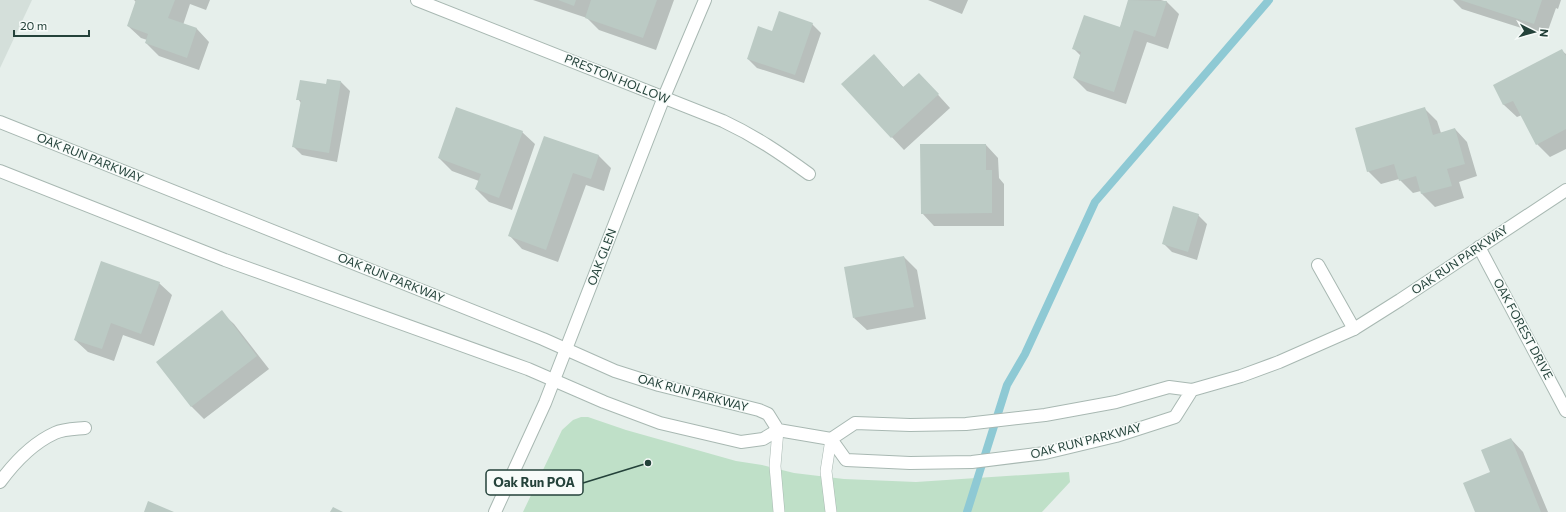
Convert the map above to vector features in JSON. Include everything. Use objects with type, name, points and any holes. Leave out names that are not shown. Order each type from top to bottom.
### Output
[{"type":"street","name":"PRESTON HOLLOW","points":[[416,0],[664,97],[749,133],[809,174]]},
{"type":"street","name":"OAK GLEN","points":[[495,512],[554,380],[664,97],[705,0]]},
{"type":"street","name":"OAK RUN PARKWAY","points":[[0,122],[535,336],[615,371],[659,386],[759,410],[768,414],[778,430]]},
{"type":"street","points":[[0,171],[225,260],[520,367],[604,402],[660,423],[741,442],[764,439],[778,430],[831,439]]},
{"type":"street","name":"OAK RUN PARKWAY","points":[[1192,390],[1175,417],[1116,436],[1045,453],[972,462],[910,463],[846,460],[831,439],[854,423],[910,425],[966,424],[1045,416],[1116,402],[1169,388],[1192,390],[1241,376],[1279,362],[1354,329],[1566,190]]},
{"type":"street","name":"OAK FOREST DRIVE","points":[[1479,247],[1566,411]]},
{"type":"street","points":[[1318,265],[1354,329]]},
{"type":"street","points":[[0,482],[10,468],[39,442],[56,433],[85,428]]},
{"type":"lane","points":[[778,430],[775,466],[779,512]]},
{"type":"lane","points":[[831,439],[826,471],[831,512]]},
{"type":"shaded area","points":[[0,0],[32,0],[0,68]]},
{"type":"green space","points":[[581,417],[588,417],[626,430],[736,461],[762,465],[794,473],[844,479],[916,482],[1069,472],[1070,482],[1042,512],[523,512],[562,430],[573,420]]},
{"type":"building","points":[[136,0],[175,0],[168,18],[197,28],[187,58],[145,43],[148,34],[127,26]]},
{"type":"building","points":[[558,0],[576,0],[574,6]]},
{"type":"building","points":[[591,0],[657,0],[643,38],[585,18]]},
{"type":"building","points":[[1128,0],[1167,1],[1155,37],[1134,30],[1114,92],[1073,78],[1081,52],[1072,49],[1084,15],[1120,27]]},
{"type":"building","points":[[1460,0],[1542,0],[1534,24]]},
{"type":"building","points":[[779,11],[813,23],[795,75],[747,59],[758,26],[772,31]]},
{"type":"building","points":[[1562,49],[1566,56],[1566,129],[1536,145],[1513,101],[1503,105],[1493,85]]},
{"type":"building","points":[[874,54],[903,87],[919,73],[939,94],[891,138],[841,84]]},
{"type":"building","points":[[327,79],[341,81],[329,153],[292,147],[301,100],[296,100],[300,80],[326,84]]},
{"type":"building","points":[[456,107],[523,131],[499,198],[475,189],[481,174],[438,158]]},
{"type":"building","points":[[1425,107],[1433,135],[1455,128],[1465,164],[1447,169],[1452,186],[1421,194],[1416,176],[1399,181],[1394,164],[1367,172],[1355,128]]},
{"type":"building","points":[[544,136],[599,155],[591,179],[573,173],[546,250],[508,236]]},
{"type":"building","points":[[920,144],[986,144],[986,170],[992,170],[992,213],[921,214]]},
{"type":"building","points":[[1173,206],[1199,214],[1188,252],[1162,244]]},
{"type":"building","points":[[904,256],[914,307],[853,318],[844,267]]},
{"type":"building","points":[[101,261],[160,282],[141,334],[111,323],[102,349],[74,340]]},
{"type":"building","points":[[222,310],[257,356],[191,407],[156,362]]},
{"type":"building","points":[[1511,438],[1541,512],[1475,512],[1463,483],[1490,472],[1481,450]]},
{"type":"building","points":[[148,501],[174,512],[144,512]]},
{"type":"building","points":[[333,507],[343,512],[330,512]]},
{"type":"waterway","points":[[967,512],[1007,385],[1025,354],[1095,202],[1269,0]]},
{"type":"place","name":"Oak Run POA","points":[[648,463]]}]
